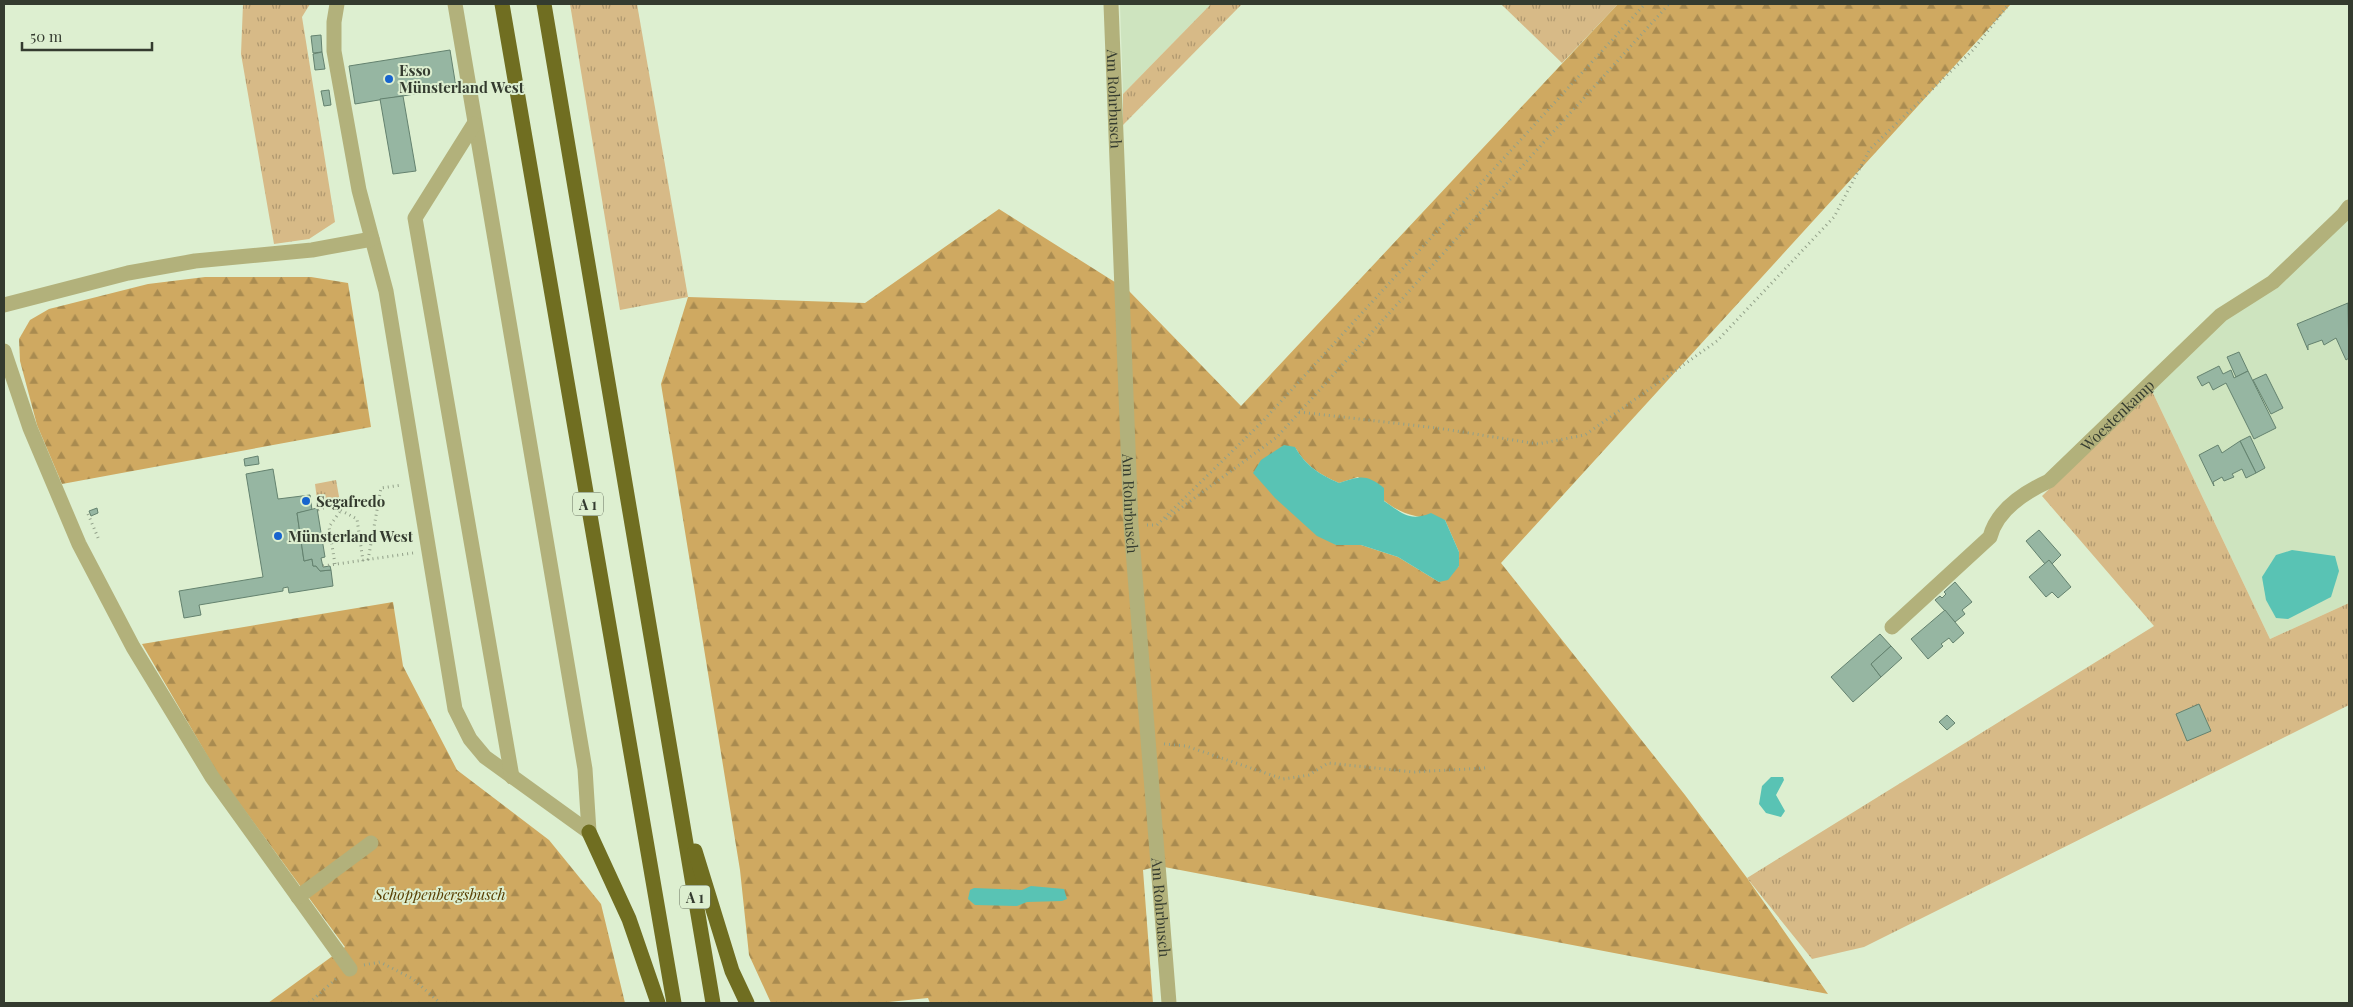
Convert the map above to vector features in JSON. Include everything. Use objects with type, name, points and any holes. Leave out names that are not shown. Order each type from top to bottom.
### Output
[{"type":"highway","name":"A 1","points":[[502,4],[674,1003]]},
{"type":"highway","name":"A 1","points":[[544,4],[713,1003]]},
{"type":"highway","points":[[676,792],[732,971],[747,1003]]},
{"type":"highway","points":[[590,832],[629,919],[658,1003]]},
{"type":"street","points":[[337,4],[334,22],[334,51],[359,190],[386,291],[452,692],[458,716],[470,739],[485,757],[590,832]]},
{"type":"street","points":[[455,4],[585,769],[590,832]]},
{"type":"street","name":"Am Rohrbusch","points":[[1111,4],[1131,525],[1169,1003]]},
{"type":"street","points":[[474,124],[415,218],[512,777]]},
{"type":"street","name":"Woestenkamp","points":[[1892,627],[1990,536],[1994,523],[2026,491],[2049,481],[2221,315],[2273,282],[2347,213]]},
{"type":"street","points":[[4,305],[138,272],[220,258],[312,250],[372,239]]},
{"type":"street","points":[[4,351],[30,428],[79,544],[133,647],[212,777],[350,968]]},
{"type":"street","points":[[298,897],[371,842]]},
{"type":"path","points":[[1157,525],[1262,421],[1645,4]]},
{"type":"path","points":[[1131,525],[1157,525],[1277,437],[1669,4]]},
{"type":"path","points":[[1299,412],[1437,428],[1538,444],[1585,435],[1716,341],[1834,217],[1870,149],[1973,50],[2009,4]]},
{"type":"path","points":[[368,560],[381,488],[417,482]]},
{"type":"path","points":[[318,510],[331,505],[356,519],[363,561]]},
{"type":"path","points":[[335,564],[328,527],[341,510]]},
{"type":"path","points":[[88,514],[99,540]]},
{"type":"path","points":[[323,566],[428,550]]},
{"type":"path","points":[[1149,742],[1186,746],[1283,779],[1300,778],[1328,763],[1413,772],[1486,768]]},
{"type":"path","points":[[309,1003],[350,968],[380,962],[413,979],[440,1003]]},
{"type":"shaded area","points":[[1120,4],[1211,4],[1123,94]]},
{"type":"shaded area","points":[[2349,216],[2349,603],[2270,639],[2151,389],[2225,320]]},
{"type":"green space","points":[[243,4],[310,4],[302,17],[335,222],[309,239],[274,244],[241,54]]},
{"type":"green space","points":[[570,4],[637,4],[688,297],[620,310]]},
{"type":"green space","points":[[1211,4],[1242,4],[1123,125],[1123,94]]},
{"type":"green space","points":[[1501,4],[1618,4],[1562,63]]},
{"type":"green space","points":[[1618,4],[2011,4],[1501,563],[1685,795],[1747,878],[1828,994],[1159,866],[1143,870],[1153,1003],[930,1003],[928,998],[879,1003],[771,1003],[749,955],[740,870],[661,384],[688,297],[865,303],[999,209],[1129,291],[1241,406]],"holes":[[[1295,447],[1314,469],[1339,483],[1358,477],[1397,509],[1429,519],[1445,520],[1459,552],[1459,566],[1439,582],[1398,557],[1361,545],[1336,545]]]},
{"type":"green space","points":[[205,277],[311,277],[348,283],[371,427],[62,484],[37,425],[20,361],[19,339],[30,320],[49,309],[148,284]]},
{"type":"green space","points":[[2151,389],[2270,639],[2349,603],[2349,705],[1864,947],[1812,959],[1747,878],[2154,626],[2042,496]]},
{"type":"green space","points":[[336,480],[339,504],[333,501],[318,507],[315,484]]},
{"type":"green space","name":"Schoppenbergsbusch","points":[[393,602],[403,666],[457,770],[549,840],[601,904],[625,1003],[268,1003],[345,947],[218,774],[142,644]]},
{"type":"water","points":[[1284,445],[1295,447],[1314,469],[1339,483],[1358,478],[1372,480],[1384,488],[1384,501],[1406,515],[1417,517],[1431,513],[1445,520],[1459,552],[1459,566],[1448,580],[1439,582],[1398,557],[1361,545],[1336,545],[1317,536],[1275,498],[1253,473],[1261,460]]},
{"type":"water","points":[[2292,550],[2335,556],[2339,571],[2331,597],[2288,619],[2276,618],[2266,600],[2262,577],[2276,555]]},
{"type":"water","points":[[1771,777],[1783,777],[1784,780],[1776,795],[1785,811],[1781,817],[1766,813],[1759,804],[1762,786]]},
{"type":"water","points":[[1031,886],[1064,889],[1067,899],[1062,901],[1027,902],[1017,906],[975,905],[968,899],[970,890],[974,888],[1022,890]]},
{"type":"building","points":[[321,35],[322,52],[313,53],[311,36]]},
{"type":"building","points":[[450,50],[456,87],[355,104],[349,66]]},
{"type":"building","points":[[322,52],[325,69],[315,70],[313,54]]},
{"type":"building","points":[[329,90],[331,105],[324,106],[321,91]]},
{"type":"building","points":[[403,96],[416,171],[393,174],[380,99]]},
{"type":"building","points":[[2348,303],[2349,358],[2346,360],[2336,338],[2324,345],[2322,340],[2308,345],[2308,350],[2297,324]]},
{"type":"building","points":[[2239,352],[2248,371],[2236,377],[2227,357]]},
{"type":"building","points":[[2219,366],[2223,374],[2231,370],[2234,378],[2248,371],[2276,428],[2254,439],[2226,383],[2213,390],[2209,382],[2202,386],[2197,377]]},
{"type":"building","points":[[2266,374],[2283,408],[2271,414],[2253,380]]},
{"type":"building","points":[[2250,436],[2265,468],[2256,473],[2240,441]]},
{"type":"building","points":[[2240,441],[2256,473],[2246,478],[2242,469],[2232,474],[2234,477],[2224,481],[2222,477],[2213,482],[2214,486],[2199,455],[2218,445],[2222,453]]},
{"type":"building","points":[[258,456],[259,464],[245,466],[244,459]]},
{"type":"building","name":"Münsterland West","points":[[273,469],[278,499],[310,495],[312,510],[297,513],[304,561],[312,559],[313,566],[316,566],[320,571],[331,570],[333,586],[289,593],[288,587],[283,588],[283,591],[199,605],[201,615],[184,618],[179,591],[263,577],[246,474]]},
{"type":"building","points":[[97,508],[98,513],[91,516],[89,511]]},
{"type":"building","points":[[317,508],[325,557],[321,558],[323,567],[330,566],[331,570],[320,571],[316,566],[313,566],[312,559],[304,561],[297,513]]},
{"type":"building","points":[[2039,530],[2061,555],[2052,564],[2049,560],[2045,564],[2026,541]]},
{"type":"building","points":[[2049,560],[2071,587],[2058,598],[2052,592],[2046,597],[2029,577]]},
{"type":"building","points":[[1955,582],[1972,602],[1962,610],[1965,614],[1955,622],[1935,600],[1940,596],[1942,598],[1946,594],[1944,592]]},
{"type":"building","points":[[1945,610],[1964,633],[1953,643],[1949,638],[1928,659],[1911,639]]},
{"type":"building","points":[[1880,634],[1891,646],[1871,664],[1881,677],[1853,702],[1831,677]]},
{"type":"building","points":[[1891,646],[1902,658],[1881,677],[1871,664]]},
{"type":"building","points":[[2199,704],[2211,731],[2187,741],[2176,714]]},
{"type":"building","points":[[1947,715],[1955,723],[1947,730],[1939,722]]},
{"type":"place","name":"Esso Münsterland West","points":[[389,79]]},
{"type":"place","name":"Segafredo","points":[[306,501]]},
{"type":"place","name":"Münsterland West","points":[[278,536]]}]
